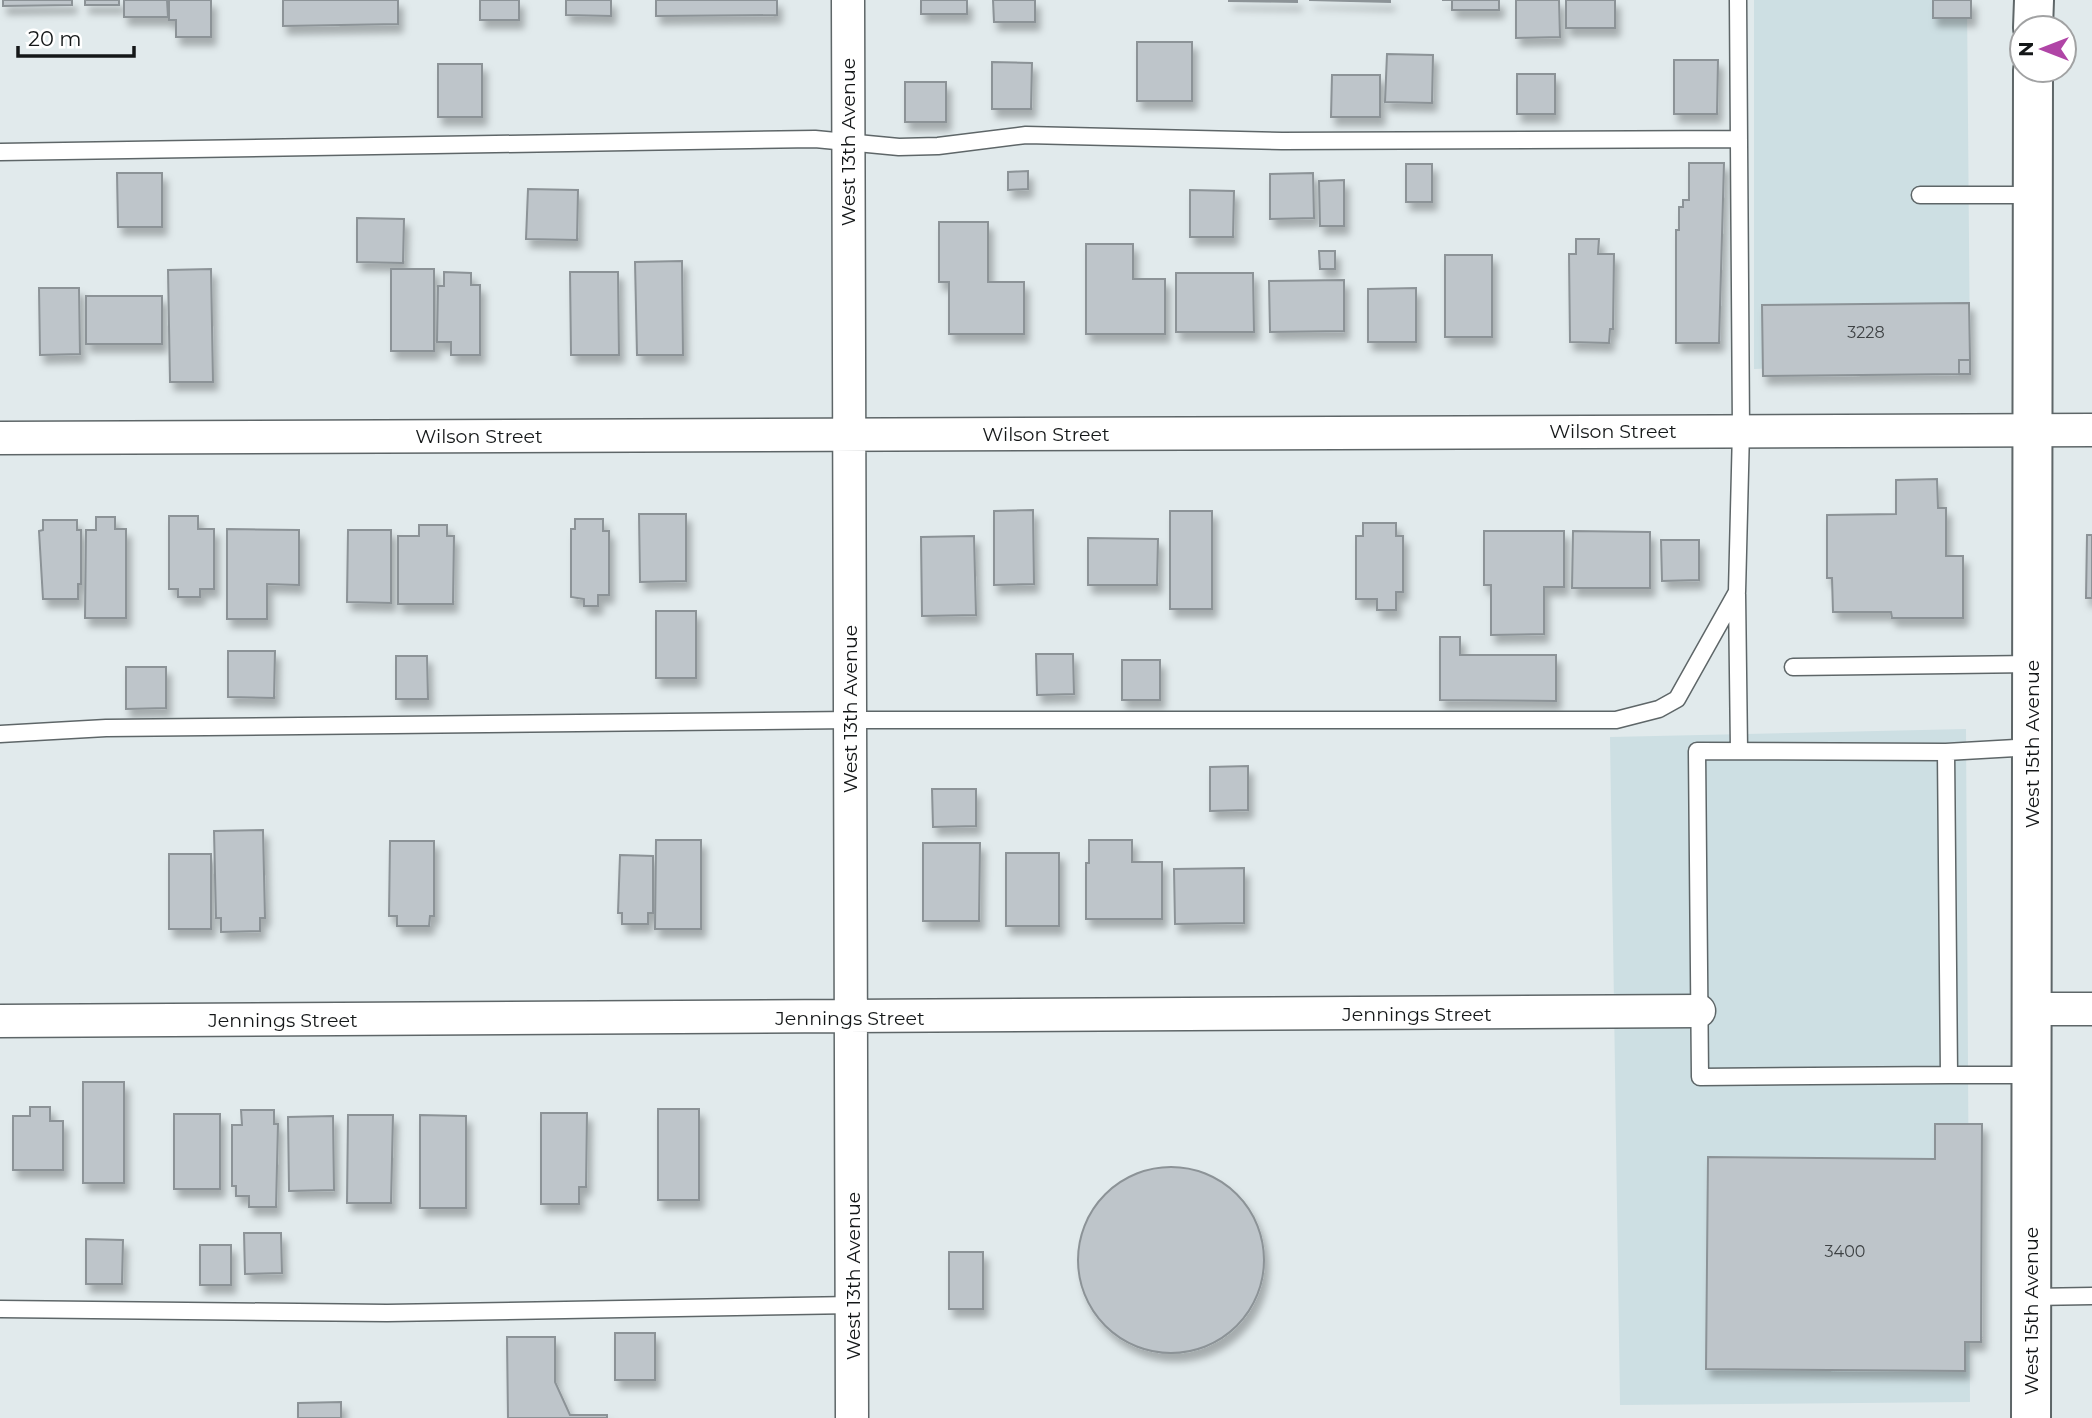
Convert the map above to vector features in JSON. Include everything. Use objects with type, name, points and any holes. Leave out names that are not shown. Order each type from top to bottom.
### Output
[{"type":"main road","name":"West 15th Avenue","points":[[2031,1418],[2033,84]]},
{"type":"street","name":"West 13th Avenue","points":[[848,0],[854,1305],[852,1418]]},
{"type":"street","name":"Wilson Street","points":[[0,438],[2092,430]]},
{"type":"street","points":[[2032,1009],[2092,1009]]},
{"type":"street","name":"Jennings Street","points":[[0,1021],[1699,1012]]},
{"type":"lane","points":[[1738,0],[1741,430],[1737,592],[1739,750]]},
{"type":"lane","points":[[0,152],[815,139],[880,147],[938,146],[1026,135],[1282,141],[1739,139]]},
{"type":"lane","points":[[1920,195],[2033,195]]},
{"type":"lane","points":[[0,734],[106,728],[850,720],[1616,720],[1659,709],[1677,699],[1737,592]]},
{"type":"lane","points":[[1793,667],[2033,664]]},
{"type":"lane","points":[[2032,1075],[1700,1077],[1697,751],[1946,752],[2033,747]]},
{"type":"lane","points":[[1946,752],[1949,1075]]},
{"type":"lane","points":[[2031,1297],[2092,1296]]},
{"type":"lane","points":[[0,1309],[387,1313],[854,1305]]},
{"type":"shaded area","points":[[1754,0],[1967,0],[1970,360],[1754,369]]},
{"type":"shaded area","points":[[1966,729],[1970,1402],[1620,1405],[1610,737]]},
{"type":"building","points":[[3,0],[72,0],[72,5],[3,6]]},
{"type":"building","points":[[85,0],[119,0],[119,5],[85,5]]},
{"type":"building","points":[[124,0],[167,0],[168,17],[124,17]]},
{"type":"building","points":[[169,0],[211,0],[211,37],[176,37],[176,20],[169,20]]},
{"type":"building","points":[[283,0],[398,0],[398,24],[283,26]]},
{"type":"building","points":[[480,0],[519,0],[519,20],[480,20]]},
{"type":"building","points":[[566,0],[611,0],[611,16],[566,15]]},
{"type":"building","points":[[656,0],[777,0],[777,15],[656,16]]},
{"type":"building","points":[[921,0],[967,0],[967,14],[921,14]]},
{"type":"building","points":[[993,0],[1035,0],[1035,22],[994,22]]},
{"type":"building","points":[[1297,0],[1297,2],[1229,1]]},
{"type":"building","points":[[1309,0],[1390,0],[1390,2]]},
{"type":"building","points":[[1452,0],[1499,0],[1499,10],[1452,10]]},
{"type":"building","points":[[1516,0],[1559,0],[1560,37],[1516,38]]},
{"type":"building","points":[[1566,0],[1615,0],[1615,28],[1566,28]]},
{"type":"building","points":[[1933,0],[1971,0],[1971,18],[1933,18]]},
{"type":"building","points":[[1137,42],[1192,42],[1192,101],[1137,101]]},
{"type":"building","points":[[1387,54],[1433,55],[1432,103],[1385,102]]},
{"type":"building","points":[[1674,60],[1718,60],[1717,114],[1674,114]]},
{"type":"building","points":[[992,62],[1032,63],[1031,109],[992,109]]},
{"type":"building","points":[[438,64],[482,64],[482,117],[438,117]]},
{"type":"building","points":[[1517,74],[1555,74],[1555,114],[1517,114]]},
{"type":"building","points":[[1332,75],[1380,75],[1380,117],[1331,117]]},
{"type":"building","points":[[905,82],[946,82],[946,122],[905,122]]},
{"type":"building","points":[[1689,163],[1724,163],[1719,343],[1676,343],[1676,230],[1679,230],[1679,207],[1683,207],[1683,200],[1689,200]]},
{"type":"building","points":[[1406,164],[1432,164],[1432,202],[1406,202]]},
{"type":"building","points":[[1028,171],[1028,189],[1008,190],[1008,172]]},
{"type":"building","points":[[117,173],[162,173],[162,227],[118,227]]},
{"type":"building","points":[[1313,173],[1314,218],[1270,219],[1270,174]]},
{"type":"building","points":[[1344,180],[1344,226],[1320,226],[1319,181]]},
{"type":"building","points":[[528,189],[578,190],[577,240],[526,239]]},
{"type":"building","points":[[1190,190],[1234,191],[1233,237],[1190,237]]},
{"type":"building","points":[[357,218],[404,219],[403,263],[357,262]]},
{"type":"building","points":[[939,222],[988,222],[988,282],[1024,282],[1024,334],[949,334],[949,282],[939,282]]},
{"type":"building","points":[[1576,239],[1599,239],[1598,254],[1614,254],[1613,329],[1610,329],[1609,343],[1570,342],[1569,254],[1576,254]]},
{"type":"building","points":[[1086,244],[1133,244],[1133,279],[1165,279],[1165,334],[1086,334]]},
{"type":"building","points":[[1319,251],[1335,251],[1335,269],[1320,269]]},
{"type":"building","points":[[1445,255],[1492,255],[1492,337],[1445,337]]},
{"type":"building","points":[[682,261],[683,355],[637,355],[635,262]]},
{"type":"building","points":[[211,269],[213,382],[170,382],[168,270]]},
{"type":"building","points":[[391,269],[434,269],[434,351],[391,351]]},
{"type":"building","points":[[444,272],[471,273],[471,285],[480,285],[480,355],[451,355],[451,342],[437,342],[438,286],[444,286]]},
{"type":"building","points":[[570,272],[618,272],[619,355],[571,355]]},
{"type":"building","points":[[1176,273],[1253,273],[1254,332],[1176,332]]},
{"type":"building","points":[[1344,280],[1344,331],[1270,332],[1269,281]]},
{"type":"building","points":[[39,288],[79,288],[80,354],[40,355]]},
{"type":"building","points":[[1416,288],[1416,342],[1368,342],[1368,289]]},
{"type":"building","points":[[86,296],[162,296],[162,344],[86,344]]},
{"type":"building","points":[[1969,303],[1970,360],[1959,360],[1959,374],[1763,376],[1762,305]]},
{"type":"building","points":[[1959,360],[1970,360],[1970,374],[1959,374]]},
{"type":"building","points":[[1937,479],[1938,508],[1946,508],[1946,556],[1963,556],[1963,618],[1892,618],[1891,612],[1833,612],[1832,578],[1827,578],[1827,515],[1896,514],[1896,480]]},
{"type":"building","points":[[1033,510],[1034,584],[994,585],[994,511]]},
{"type":"building","points":[[1170,511],[1212,511],[1212,609],[1170,609]]},
{"type":"building","points":[[639,514],[686,514],[686,581],[640,582]]},
{"type":"building","points":[[169,516],[198,516],[198,529],[214,529],[214,589],[200,589],[200,597],[178,597],[178,589],[169,589]]},
{"type":"building","points":[[96,517],[115,517],[115,529],[126,529],[126,618],[85,618],[86,530],[96,530]]},
{"type":"building","points":[[575,519],[603,519],[603,531],[609,531],[609,595],[598,595],[598,606],[584,606],[584,599],[571,597],[571,529],[575,529]]},
{"type":"building","points":[[43,520],[77,520],[77,530],[81,530],[81,584],[78,584],[78,599],[43,599],[39,531],[43,530]]},
{"type":"building","points":[[1363,523],[1396,523],[1396,536],[1403,536],[1403,592],[1396,592],[1396,610],[1377,610],[1377,599],[1356,599],[1356,536],[1363,536]]},
{"type":"building","points":[[419,525],[447,525],[447,536],[454,536],[453,604],[398,604],[398,536],[419,536]]},
{"type":"building","points":[[227,529],[299,530],[299,585],[267,584],[267,619],[227,619]]},
{"type":"building","points":[[348,530],[391,530],[391,603],[347,602]]},
{"type":"building","points":[[1484,531],[1564,531],[1564,587],[1544,587],[1544,634],[1491,635],[1491,585],[1484,585]]},
{"type":"building","points":[[1573,531],[1650,532],[1650,588],[1572,588]]},
{"type":"building","points":[[2087,535],[2092,535],[2092,598],[2086,598]]},
{"type":"building","points":[[974,536],[976,615],[922,616],[921,537]]},
{"type":"building","points":[[1088,538],[1158,539],[1157,585],[1088,585]]},
{"type":"building","points":[[1661,540],[1699,540],[1699,580],[1662,581]]},
{"type":"building","points":[[656,611],[696,611],[696,678],[656,678]]},
{"type":"building","points":[[1440,637],[1460,637],[1460,655],[1556,655],[1556,701],[1440,700]]},
{"type":"building","points":[[228,651],[275,651],[274,698],[228,697]]},
{"type":"building","points":[[1036,654],[1073,654],[1074,694],[1037,695]]},
{"type":"building","points":[[396,656],[427,656],[428,699],[396,699]]},
{"type":"building","points":[[1122,660],[1160,660],[1160,700],[1122,700]]},
{"type":"building","points":[[126,667],[166,667],[166,708],[126,709]]},
{"type":"building","points":[[1248,766],[1248,810],[1210,811],[1210,767]]},
{"type":"building","points":[[932,789],[976,789],[976,826],[933,827]]},
{"type":"building","points":[[263,830],[265,918],[260,918],[260,931],[221,932],[221,918],[216,918],[214,831]]},
{"type":"building","points":[[656,840],[701,840],[701,929],[655,929]]},
{"type":"building","points":[[1089,840],[1132,840],[1132,862],[1162,862],[1162,919],[1086,919],[1086,863],[1089,863]]},
{"type":"building","points":[[390,841],[434,841],[434,916],[430,916],[429,926],[397,926],[397,916],[389,916]]},
{"type":"building","points":[[923,843],[980,843],[979,921],[923,921]]},
{"type":"building","points":[[1006,853],[1059,853],[1059,926],[1006,926]]},
{"type":"building","points":[[169,854],[211,854],[211,929],[169,929]]},
{"type":"building","points":[[620,855],[653,856],[653,913],[648,913],[648,924],[622,924],[622,913],[618,913]]},
{"type":"building","points":[[1244,868],[1244,923],[1175,924],[1174,869]]},
{"type":"building","points":[[83,1082],[124,1082],[124,1183],[83,1183]]},
{"type":"building","points":[[30,1107],[50,1107],[50,1121],[63,1121],[63,1170],[13,1170],[13,1116],[30,1116]]},
{"type":"building","points":[[658,1109],[699,1109],[699,1200],[658,1200]]},
{"type":"building","points":[[241,1110],[274,1110],[274,1124],[278,1124],[276,1207],[249,1207],[249,1196],[236,1196],[236,1186],[232,1186],[232,1125],[242,1125]]},
{"type":"building","points":[[541,1113],[587,1113],[586,1187],[579,1187],[579,1204],[541,1204]]},
{"type":"building","points":[[174,1114],[220,1114],[220,1189],[174,1189]]},
{"type":"building","points":[[348,1115],[393,1115],[391,1203],[347,1203]]},
{"type":"building","points":[[420,1115],[466,1116],[466,1208],[420,1208]]},
{"type":"building","points":[[333,1116],[334,1190],[289,1191],[288,1117]]},
{"type":"building","points":[[1935,1124],[1982,1124],[1981,1342],[1965,1342],[1965,1371],[1706,1369],[1708,1157],[1935,1159]]},
{"type":"building","points":[[1171,1167],[1207,1174],[1237,1194],[1257,1224],[1264,1260],[1257,1296],[1237,1326],[1207,1346],[1171,1353],[1135,1346],[1105,1326],[1085,1296],[1078,1260],[1085,1224],[1105,1194],[1135,1174]]},
{"type":"building","points":[[244,1233],[281,1233],[282,1273],[245,1274]]},
{"type":"building","points":[[86,1239],[123,1240],[122,1284],[86,1284]]},
{"type":"building","points":[[200,1245],[231,1245],[231,1285],[200,1285]]},
{"type":"building","points":[[949,1252],[983,1252],[983,1309],[949,1309]]},
{"type":"building","points":[[615,1333],[655,1333],[655,1380],[615,1380]]},
{"type":"building","points":[[507,1337],[555,1337],[555,1382],[570,1415],[607,1415],[607,1418],[508,1418]]},
{"type":"building","points":[[341,1402],[341,1418],[298,1418],[298,1403]]}]
